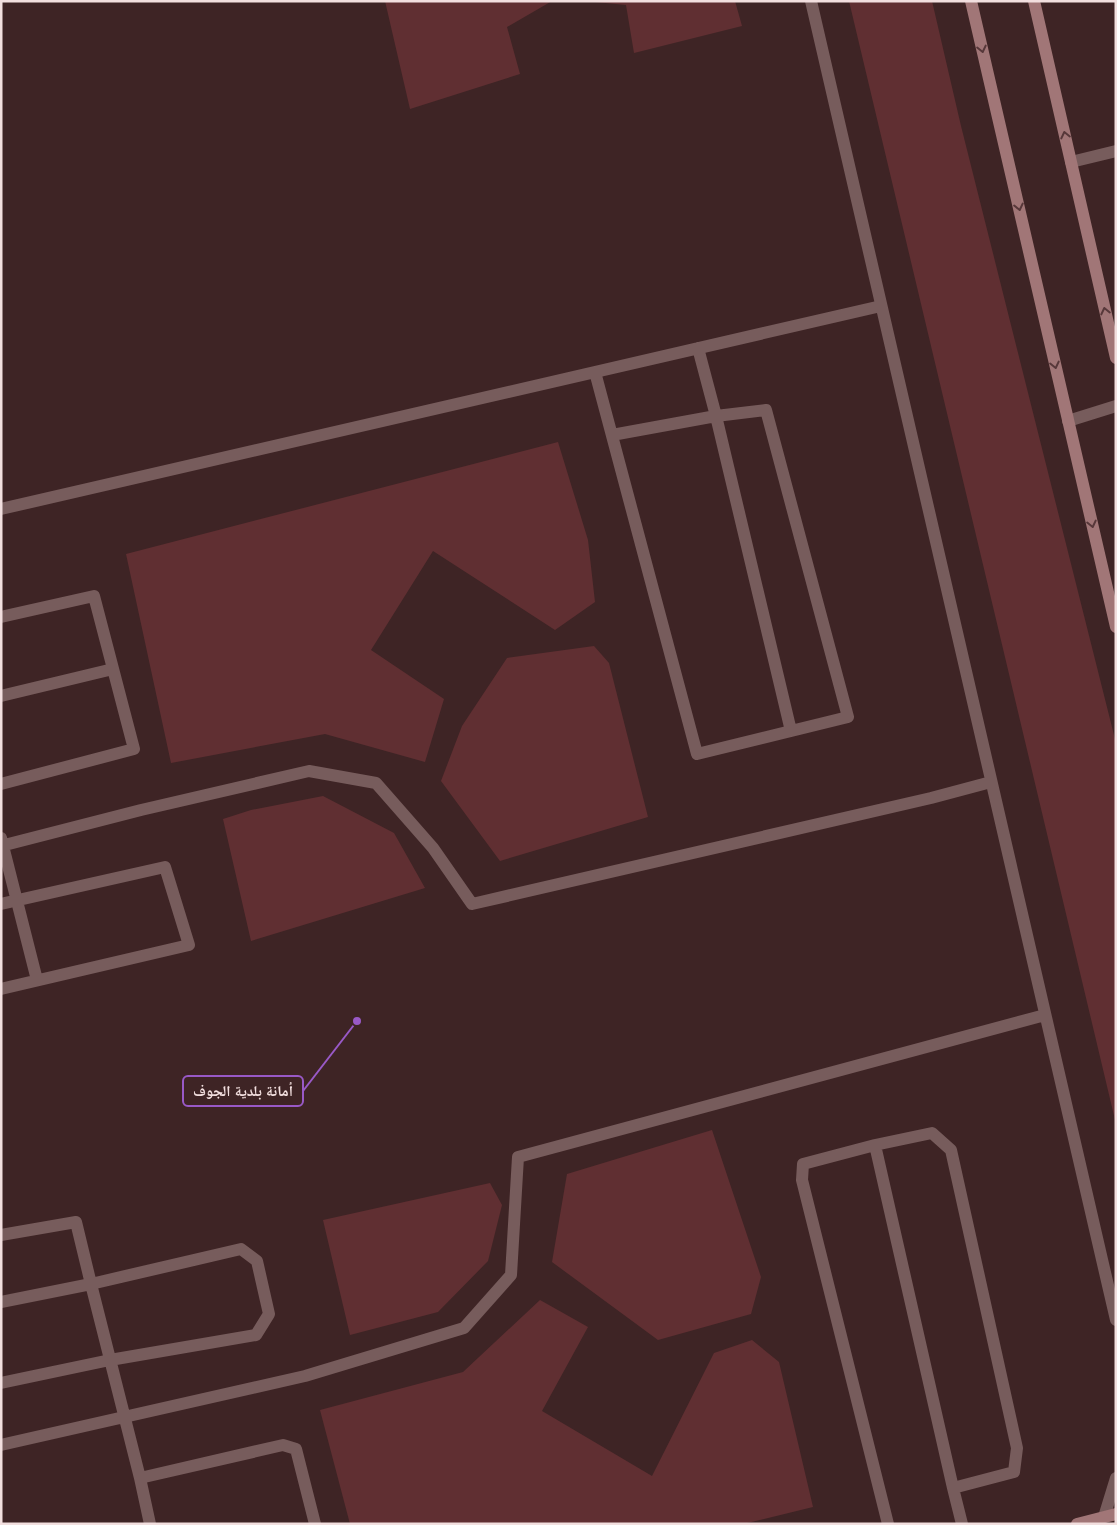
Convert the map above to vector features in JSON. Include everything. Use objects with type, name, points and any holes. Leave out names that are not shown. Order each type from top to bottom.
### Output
[{"type":"street","points":[[811,1],[1116,1320]]},
{"type":"street","points":[[971,1],[1116,627]]},
{"type":"street","points":[[1034,1],[1116,358]]},
{"type":"street","points":[[1071,162],[1116,151]]},
{"type":"street","points":[[1,509],[881,306]]},
{"type":"street","points":[[698,348],[791,731]]},
{"type":"street","points":[[595,372],[612,436],[697,754],[848,717],[766,410],[716,416],[612,436]]},
{"type":"street","points":[[1068,421],[1116,406]]},
{"type":"street","points":[[1,617],[94,596],[134,749],[1,784]]},
{"type":"street","points":[[1,696],[113,669]]},
{"type":"street","points":[[37,980],[2,843],[309,771],[376,783],[432,848],[472,904],[931,798],[991,782]]},
{"type":"street","points":[[1,904],[165,867],[189,945],[1,989]]},
{"type":"street","points":[[1,1445],[305,1376],[464,1328],[511,1275],[518,1157],[1045,1015]]},
{"type":"street","points":[[888,1524],[802,1180],[803,1164],[932,1132],[951,1150],[1017,1448],[1014,1472],[953,1488]]},
{"type":"street","points":[[875,1145],[962,1524]]},
{"type":"street","points":[[1,1235],[76,1222],[150,1524]]},
{"type":"street","points":[[1,1302],[91,1284],[241,1249],[257,1261],[269,1314],[256,1335],[110,1360],[1,1383]]},
{"type":"street","points":[[140,1478],[283,1445],[296,1449],[315,1524]]},
{"type":"street","points":[[1077,1524],[1110,1515],[1116,1478]]},
{"type":"shaded area","points":[[385,1],[552,1],[507,27],[520,74],[410,109]]},
{"type":"shaded area","points":[[585,1],[735,1],[742,26],[634,53],[626,5]]},
{"type":"shaded area","points":[[849,1],[932,1],[961,126],[1116,743],[1116,1124]]},
{"type":"shaded area","points":[[558,442],[588,540],[595,602],[555,630],[433,551],[371,650],[444,699],[425,762],[325,734],[171,763],[126,554]]},
{"type":"shaded area","points":[[594,646],[609,663],[648,817],[500,861],[441,781],[462,726],[507,658]]},
{"type":"shaded area","points":[[323,796],[394,833],[425,888],[251,941],[223,819],[251,810]]},
{"type":"shaded area","points":[[712,1130],[761,1277],[751,1314],[658,1340],[552,1262],[567,1174]]},
{"type":"shaded area","points":[[490,1183],[502,1205],[488,1261],[438,1312],[350,1335],[323,1220]]},
{"type":"shaded area","points":[[540,1300],[588,1327],[542,1411],[652,1476],[714,1353],[752,1340],[779,1362],[813,1507],[743,1524],[350,1524],[320,1410],[463,1372]]},
{"type":"place","name":"أمانة بلدية الجوف","points":[[357,1021]]}]
